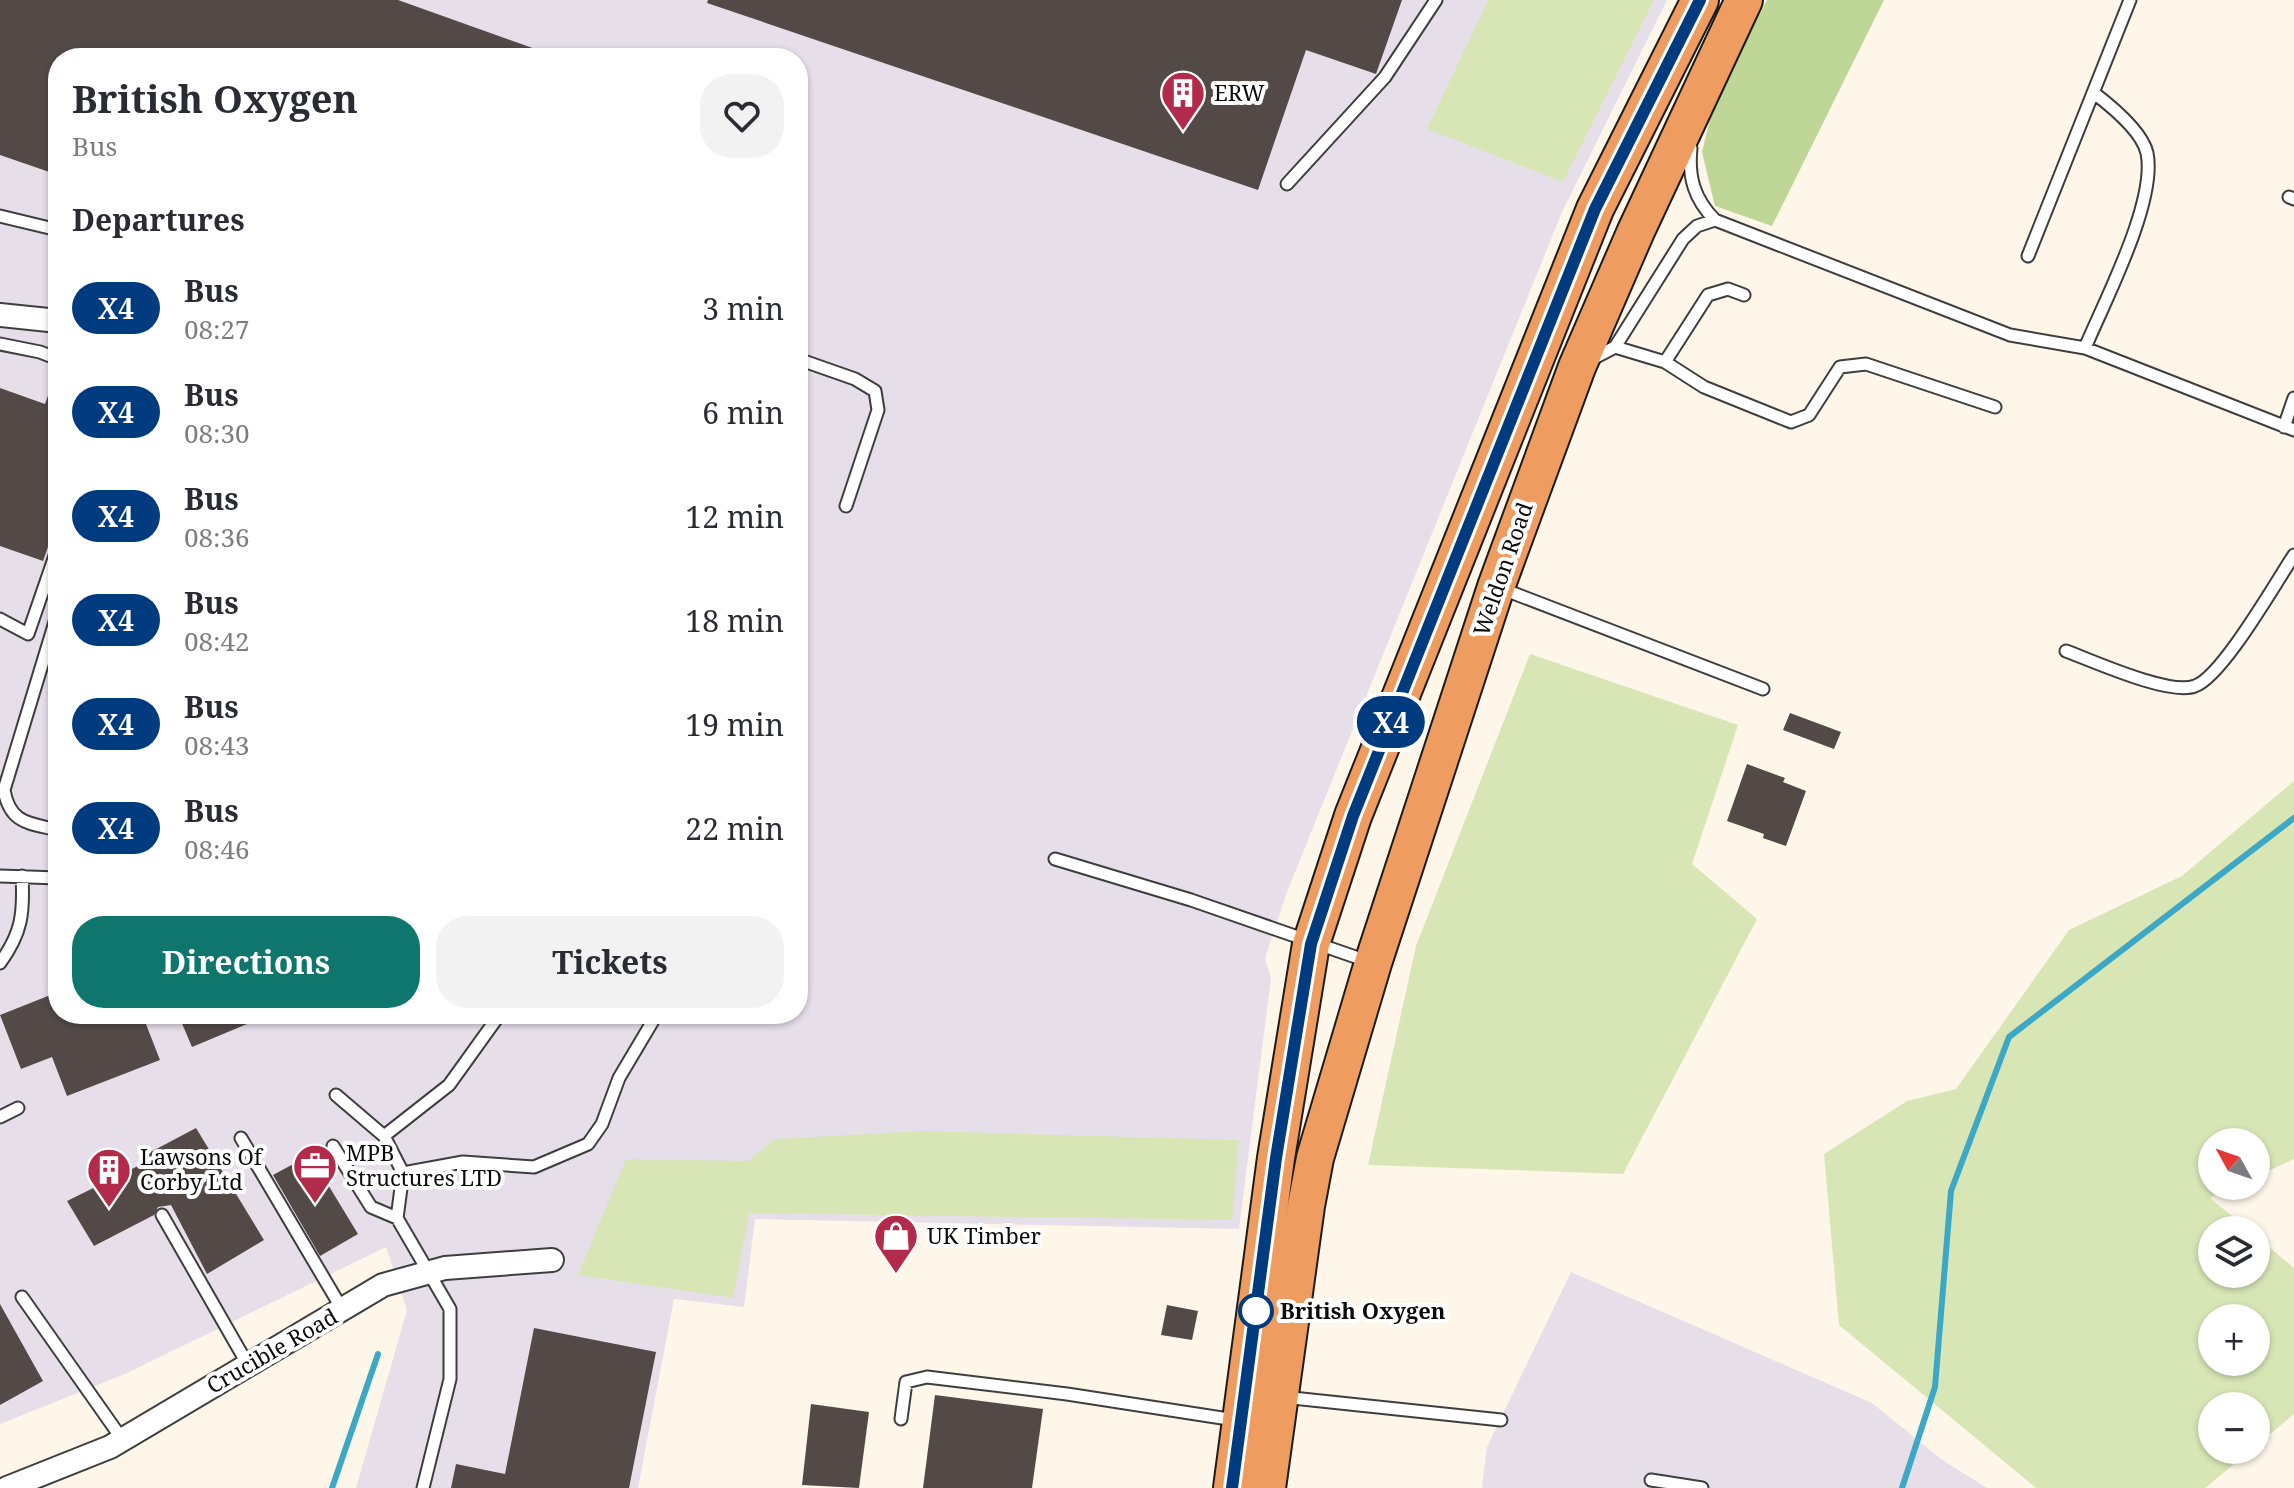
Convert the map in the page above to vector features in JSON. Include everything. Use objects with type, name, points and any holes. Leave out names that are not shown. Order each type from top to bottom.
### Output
[{"type":"highway","name":"Weldon Road","points":[[1240,1420],[1276,1158],[1311,944],[1353,816],[1530,386],[1595,209],[1700,0]]},
{"type":"highway","name":"Weldon Road","points":[[1278,1397],[1315,1158],[1373,963],[1496,587],[1570,370],[1744,0]]},
{"type":"highway","points":[[1267,1488],[1278,1397]]},
{"type":"highway","points":[[1232,1488],[1240,1420]]},
{"type":"street","points":[[0,315],[48,320]]},
{"type":"street","name":"Crucible Road","points":[[7,1488],[110,1447],[383,1285],[445,1268],[552,1260]]},
{"type":"lane","points":[[1287,184],[1385,77],[1436,0]]},
{"type":"lane","points":[[2028,256],[2130,0]]},
{"type":"lane","points":[[1713,62],[1692,138],[1689,166],[1699,204],[1715,220],[2010,335],[2085,348],[2289,428],[2294,398]]},
{"type":"lane","points":[[2085,348],[2126,252],[2146,190],[2147,152],[2122,114],[2094,93]]},
{"type":"lane","points":[[0,216],[48,228]]},
{"type":"lane","points":[[1570,370],[1615,347],[1683,239],[1697,226],[1715,220]]},
{"type":"lane","points":[[1665,362],[1708,295],[1728,289],[1744,295]]},
{"type":"lane","points":[[0,344],[48,355]]},
{"type":"lane","points":[[1615,347],[1665,362],[1704,387],[1791,422],[1809,415],[1840,367],[1866,364],[1995,407]]},
{"type":"lane","points":[[808,363],[855,379],[875,391],[878,410],[846,506]]},
{"type":"lane","points":[[2066,651],[2167,687],[2196,686],[2228,657],[2289,574],[2294,555]]},
{"type":"lane","points":[[0,619],[28,634],[48,576]]},
{"type":"lane","points":[[1496,587],[1763,689]]},
{"type":"lane","points":[[48,645],[4,790],[9,809],[20,821],[48,828]]},
{"type":"lane","points":[[1055,859],[1191,900],[1373,963]]},
{"type":"lane","points":[[0,876],[48,877]]},
{"type":"lane","points":[[0,963],[13,945],[21,924],[22,876]]},
{"type":"lane","points":[[384,1136],[449,1085],[493,1024]]},
{"type":"lane","points":[[403,1173],[463,1162],[534,1167],[588,1144],[602,1124],[619,1078],[651,1024]]},
{"type":"lane","points":[[336,1095],[384,1136],[403,1173],[397,1218],[450,1309],[450,1379],[423,1488]]},
{"type":"lane","points":[[0,1117],[18,1108]]},
{"type":"lane","points":[[241,1138],[342,1309]]},
{"type":"lane","points":[[333,1146],[371,1207],[397,1218]]},
{"type":"lane","points":[[162,1215],[248,1365]]},
{"type":"lane","points":[[22,1297],[122,1439]]},
{"type":"lane","points":[[901,1419],[906,1382],[927,1377],[1240,1420]]},
{"type":"lane","points":[[1278,1397],[1501,1420]]},
{"type":"lane","points":[[1651,1480],[1702,1488]]},
{"type":"shaded area","points":[[0,0],[1667,0],[1562,212],[1287,892],[1265,958],[1271,978],[1239,1229],[755,1219],[744,1307],[674,1299],[638,1488],[356,1488],[407,1310],[386,1247],[125,1374],[0,1424]]},
{"type":"shaded area","points":[[1571,1272],[1872,1403],[1941,1459],[1987,1488],[1482,1488],[1487,1447]]},
{"type":"green space","points":[[1488,0],[1654,0],[1563,182],[1427,129]]},
{"type":"green space","points":[[1767,0],[1884,0],[1772,226],[1715,206],[1702,152],[1715,99]]},
{"type":"green space","points":[[1530,654],[1738,725],[1692,864],[1757,919],[1623,1174],[1368,1165],[1416,946]]},
{"type":"green space","points":[[2294,781],[2294,1159],[2270,1170],[2270,1128],[2198,1128],[2198,1200],[2212,1200],[2232,1216],[2198,1216],[2198,1288],[2270,1288],[2270,1248],[2294,1268],[2294,1414],[2270,1434],[2270,1392],[2198,1392],[2198,1464],[2234,1464],[2205,1488],[2036,1488],[1839,1325],[1824,1154],[1907,1101],[1956,1089],[2069,930],[2182,876]]},
{"type":"green space","points":[[921,1131],[1239,1140],[1232,1220],[749,1213],[733,1298],[578,1275],[626,1159],[748,1161],[775,1139]]},
{"type":"building","points":[[0,0],[398,0],[533,48],[48,48],[48,172],[0,155]]},
{"type":"building","name":"ERW","points":[[708,0],[1402,0],[1376,74],[1306,50],[1258,190],[707,3]]},
{"type":"building","points":[[0,388],[45,404],[48,396],[48,547],[43,561],[0,546]]},
{"type":"building","points":[[1790,713],[1841,732],[1834,749],[1783,730]]},
{"type":"building","points":[[1747,764],[1785,778],[1783,782],[1806,791],[1786,846],[1763,838],[1764,834],[1727,821]]},
{"type":"building","points":[[48,996],[48,1024],[146,1024],[160,1060],[67,1096],[52,1057],[21,1069],[0,1015]]},
{"type":"building","points":[[182,1024],[247,1024],[192,1047]]},
{"type":"building","points":[[196,1128],[264,1240],[207,1274],[171,1205],[158,1207],[154,1215],[94,1246],[67,1201],[148,1161],[145,1155]]},
{"type":"building","name":"MPB Structures LTD","points":[[310,1155],[358,1234],[320,1256],[273,1175]]},
{"type":"building","points":[[0,1304],[43,1381],[0,1405]]},
{"type":"building","points":[[1167,1305],[1198,1311],[1192,1340],[1161,1335]]},
{"type":"building","points":[[534,1328],[656,1352],[629,1488],[451,1488],[456,1464],[505,1474]]},
{"type":"building","points":[[935,1395],[1043,1409],[1032,1488],[923,1488]]},
{"type":"building","points":[[811,1404],[869,1412],[859,1488],[802,1485]]},
{"type":"waterway","points":[[1902,1488],[1935,1387],[1951,1191],[2009,1037],[2294,818]]},
{"type":"waterway","points":[[332,1488],[378,1354]]},
{"type":"bus line","name":"X4","points":[[1232,1488],[1276,1158],[1311,944],[1353,816],[1595,209],[1700,0]]},
{"type":"place","name":"ERW","points":[[1183,132]]},
{"type":"place","name":"MPB Structures LTD","points":[[315,1205]]},
{"type":"place","name":"Lawsons Of Corby Ltd","points":[[109,1209]]},
{"type":"place","name":"UK Timber","points":[[896,1275]]},
{"type":"place","name":"British Oxygen","points":[[1256,1311]]}]
